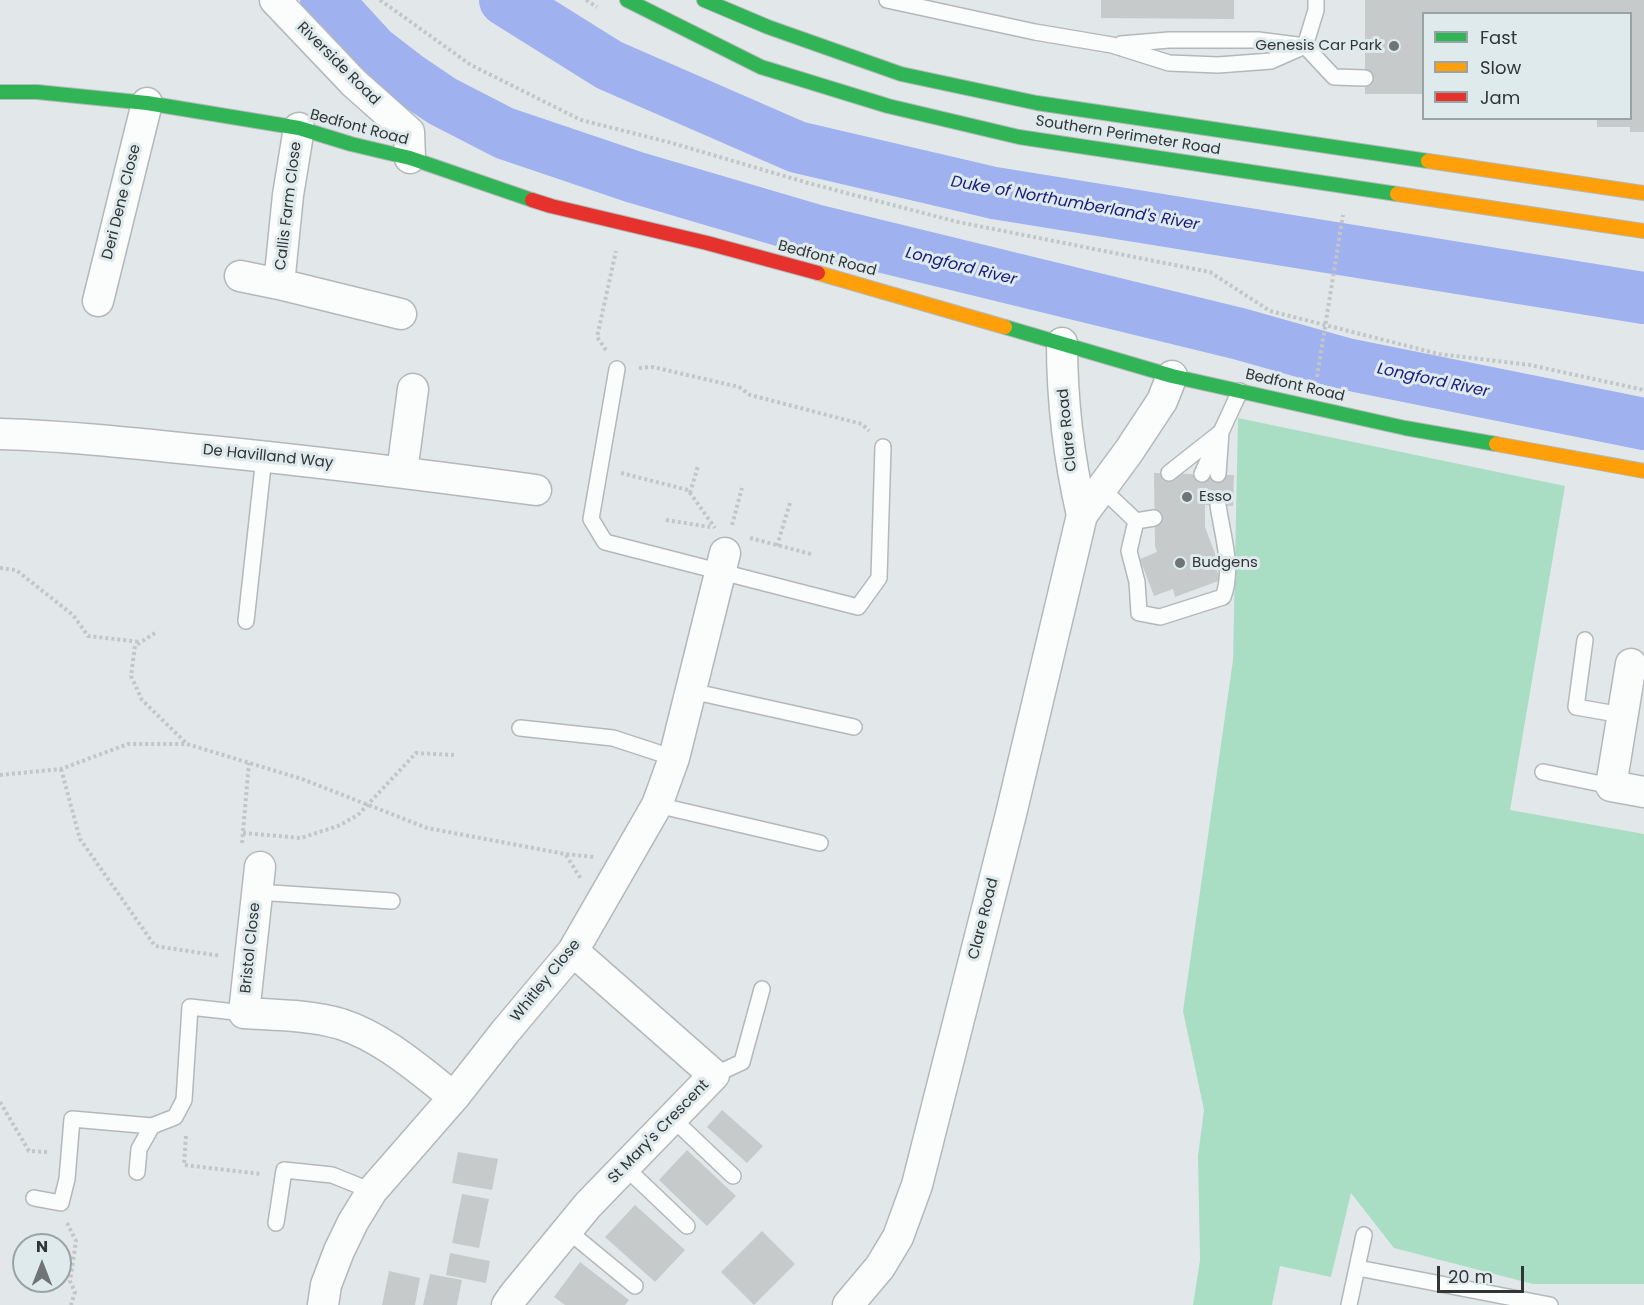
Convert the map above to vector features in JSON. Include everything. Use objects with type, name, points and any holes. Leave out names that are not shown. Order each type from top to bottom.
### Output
[{"type":"street","name":"Riverside Road","points":[[276,0],[354,83],[409,132],[410,158]]},
{"type":"street","name":"Southern Perimeter Road","points":[[627,0],[761,67],[888,106],[1019,137],[1644,231]]},
{"type":"street","name":"Southern Perimeter Road","points":[[704,0],[768,27],[901,74],[1026,100],[1644,194]]},
{"type":"street","name":"Bedfont Road","points":[[0,92],[37,92],[147,103],[299,128],[351,144],[410,158],[551,206],[707,243],[834,277],[1172,376],[1405,428],[1644,471]]},
{"type":"street","name":"Deri Dene Close","points":[[98,301],[147,103]]},
{"type":"street","name":"Callis Farm Close","points":[[279,284],[288,195],[299,128]]},
{"type":"street","name":"Callis Farm Close","points":[[240,276],[401,314]]},
{"type":"street","name":"Clare Road","points":[[1062,343],[1071,469],[1082,515]]},
{"type":"street","name":"Clare Road","points":[[848,1305],[880,1267],[898,1237],[917,1185],[1011,814],[1082,515],[1129,451],[1162,400],[1172,376]]},
{"type":"street","points":[[402,472],[413,389]]},
{"type":"street","name":"De Havilland Way","points":[[0,434],[59,436],[264,456],[536,490]]},
{"type":"street","name":"Whitley Close","points":[[323,1305],[326,1285],[339,1251],[372,1191],[454,1097],[573,951],[657,805],[674,758],[723,546]]},
{"type":"street","points":[[1631,664],[1611,786],[1644,792]]},
{"type":"street","name":"Bristol Close","points":[[258,878],[244,1013],[307,1018],[341,1024],[375,1039],[454,1097]]},
{"type":"street","name":"St Mary's Crescent","points":[[517,1302],[567,1230],[588,1205],[714,1075],[573,951]]},
{"type":"lane","points":[[887,0],[1035,32],[1112,45],[1169,63],[1218,65],[1271,61],[1305,46],[1316,10],[1316,0]]},
{"type":"lane","points":[[1112,45],[1169,40],[1258,40],[1305,46],[1334,77],[1365,78]]},
{"type":"lane","points":[[618,369],[591,519],[605,542],[723,546],[858,607],[879,578],[883,447]]},
{"type":"lane","points":[[1202,474],[1240,391]]},
{"type":"lane","points":[[1169,472],[1221,432]]},
{"type":"lane","points":[[1185,473],[1221,432]]},
{"type":"lane","points":[[1218,474],[1221,432]]},
{"type":"lane","points":[[246,621],[264,456]]},
{"type":"lane","points":[[1071,469],[1101,487],[1136,521]]},
{"type":"lane","points":[[1136,521],[1129,551],[1137,582],[1139,613],[1160,617],[1222,597],[1227,586],[1218,505]]},
{"type":"lane","points":[[1136,521],[1154,518]]},
{"type":"lane","points":[[1585,640],[1576,707],[1622,715]]},
{"type":"lane","points":[[691,691],[854,727]]},
{"type":"lane","points":[[520,728],[613,738],[674,758]]},
{"type":"lane","points":[[1543,772],[1611,786]]},
{"type":"lane","points":[[657,805],[820,843]]},
{"type":"lane","points":[[258,878],[392,901]]},
{"type":"lane","points":[[714,1075],[742,1062],[762,989]]},
{"type":"lane","points":[[34,1198],[61,1203],[68,1179],[72,1119],[152,1126],[175,1118],[184,1100],[190,1007],[244,1013]]},
{"type":"lane","points":[[672,1118],[733,1176]]},
{"type":"lane","points":[[137,1172],[139,1149],[152,1126]]},
{"type":"lane","points":[[625,1167],[687,1226]]},
{"type":"lane","points":[[276,1223],[284,1170],[332,1175],[372,1191]]},
{"type":"lane","points":[[567,1230],[634,1286]]},
{"type":"lane","points":[[1349,1305],[1364,1235]]},
{"type":"lane","points":[[1358,1268],[1550,1305]]},
{"type":"path","points":[[380,0],[471,65],[581,120],[958,222],[1210,272],[1270,311],[1439,354],[1530,365],[1644,390]]},
{"type":"path","points":[[1316,387],[1343,219]]},
{"type":"path","points":[[622,224],[597,337],[618,369],[653,367],[739,387],[750,395],[862,424],[883,447]]},
{"type":"path","points":[[690,494],[698,466]]},
{"type":"path","points":[[600,467],[688,490],[723,546]]},
{"type":"path","points":[[723,546],[742,488]]},
{"type":"path","points":[[777,546],[790,503]]},
{"type":"path","points":[[666,520],[723,546],[777,546],[811,554]]},
{"type":"path","points":[[0,568],[16,570],[22,574],[73,615],[88,636],[141,642]]},
{"type":"path","points":[[155,633],[135,646],[131,676],[142,700],[187,744]]},
{"type":"path","points":[[0,775],[61,770],[128,744],[187,744],[302,779],[427,828],[566,854],[624,860]]},
{"type":"path","points":[[243,833],[301,838],[338,826],[358,815],[416,753],[454,755]]},
{"type":"path","points":[[249,763],[239,874],[258,878]]},
{"type":"path","points":[[61,770],[80,839],[155,946],[250,961]]},
{"type":"path","points":[[0,1102],[29,1150],[69,1154]]},
{"type":"path","points":[[175,1118],[187,1126],[184,1165],[283,1176]]},
{"type":"path","points":[[56,1202],[76,1241],[70,1281],[75,1292],[71,1305]]},
{"type":"green space","points":[[1238,418],[1565,486],[1510,810],[1644,834],[1644,1284],[1533,1284],[1394,1248],[1351,1193],[1331,1277],[1280,1266],[1272,1305],[1193,1305],[1200,1260],[1198,1156],[1204,1110],[1183,1011],[1233,660]]},
{"type":"building","points":[[1101,0],[1234,0],[1234,19],[1101,18]]},
{"type":"building","name":"Genesis Car Park","points":[[1365,0],[1644,0],[1644,132],[1630,132],[1630,127],[1597,127],[1597,120],[1632,120],[1632,12],[1422,12],[1422,94],[1365,94]]},
{"type":"building","points":[[1154,473],[1234,475],[1233,506],[1205,505],[1205,527],[1220,567],[1216,569],[1221,580],[1175,597],[1173,589],[1154,596],[1140,559],[1157,552]]},
{"type":"building","points":[[722,1110],[763,1146],[747,1163],[707,1127]]},
{"type":"building","points":[[687,1150],[736,1196],[707,1226],[659,1180]]},
{"type":"building","points":[[458,1152],[498,1159],[492,1190],[452,1183]]},
{"type":"building","points":[[462,1194],[489,1199],[479,1248],[452,1243]]},
{"type":"building","points":[[635,1205],[685,1250],[655,1282],[605,1237]]},
{"type":"building","points":[[762,1231],[795,1264],[754,1305],[721,1272]]},
{"type":"building","points":[[450,1253],[490,1261],[486,1283],[446,1275]]},
{"type":"building","points":[[580,1262],[629,1300],[625,1305],[565,1305],[554,1297]]},
{"type":"building","points":[[389,1271],[420,1278],[415,1305],[382,1305]]},
{"type":"building","points":[[430,1274],[462,1280],[457,1305],[423,1305]]},
{"type":"waterway","name":"Longford River","points":[[326,0],[373,51],[442,101],[504,133],[634,177],[814,230],[1240,334],[1346,364],[1644,424]]},
{"type":"waterway","name":"Duke of Northumberland's River","points":[[505,0],[609,65],[797,147],[994,193],[1644,298]]},
{"type":"traffic: fast","points":[[627,0],[761,67],[888,106],[1019,137],[1397,194]]},
{"type":"traffic: fast","points":[[704,0],[768,27],[901,74],[1037,103],[1428,161]]},
{"type":"traffic: fast","points":[[0,92],[37,92],[147,103],[299,128],[351,144],[410,158],[532,200]]},
{"type":"traffic: fast","points":[[1005,327],[1172,376],[1405,428],[1496,444]]},
{"type":"traffic: slow","points":[[1428,161],[1644,193]]},
{"type":"traffic: slow","points":[[1397,194],[1644,231]]},
{"type":"traffic: slow","points":[[818,273],[1005,327]]},
{"type":"traffic: slow","points":[[1496,444],[1644,471]]},
{"type":"traffic: jam","points":[[532,200],[818,273]]},
{"type":"place","name":"Genesis Car Park","points":[[1394,46]]},
{"type":"place","name":"Esso","points":[[1187,497]]},
{"type":"place","name":"Budgens","points":[[1180,563]]}]
